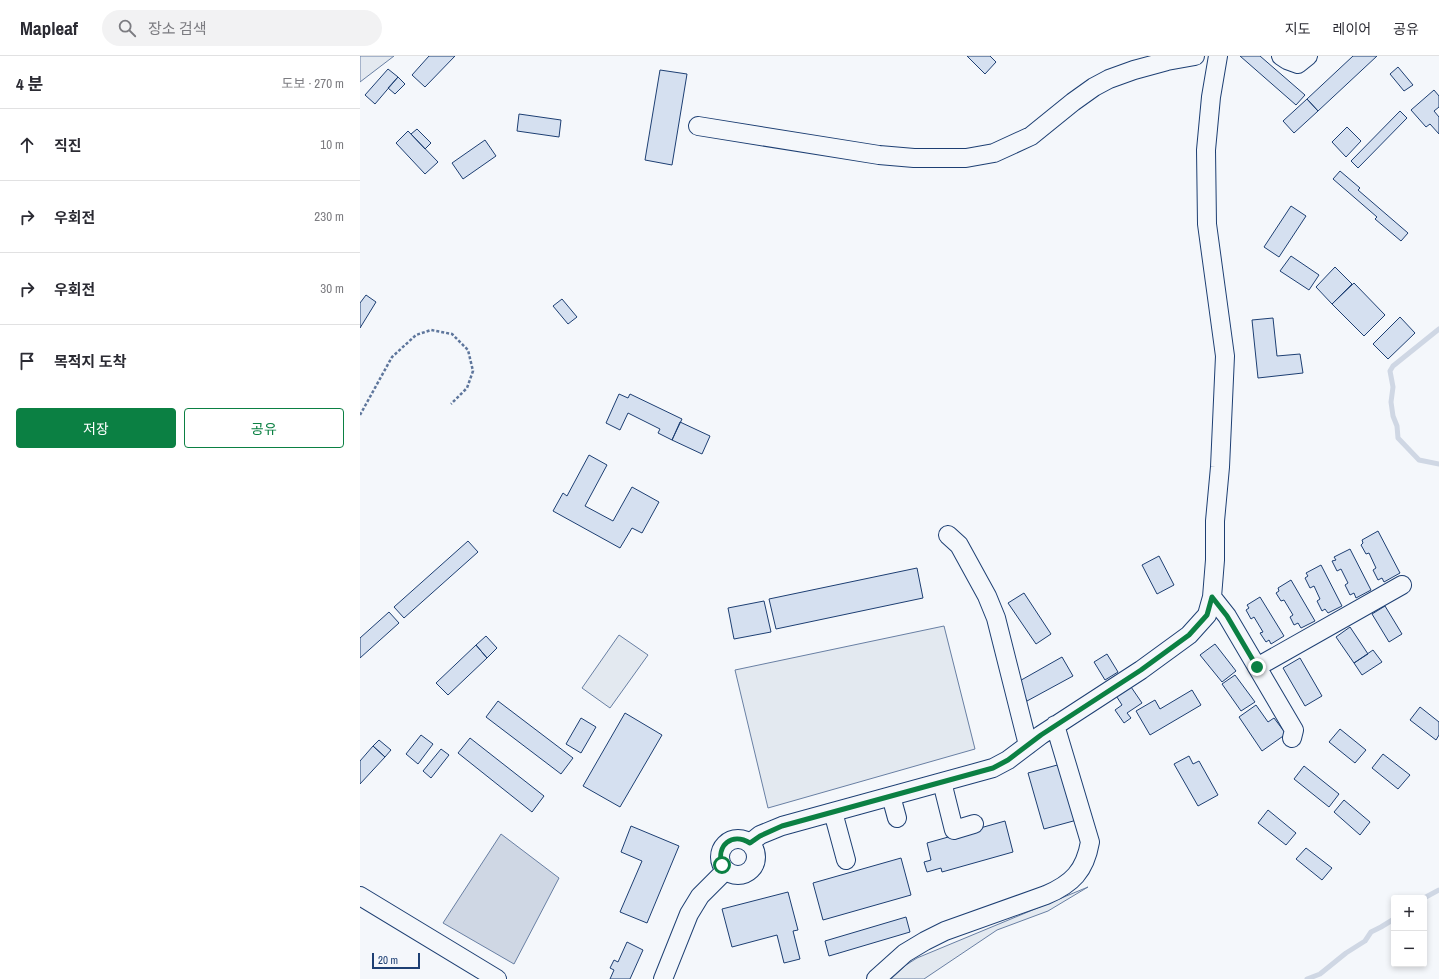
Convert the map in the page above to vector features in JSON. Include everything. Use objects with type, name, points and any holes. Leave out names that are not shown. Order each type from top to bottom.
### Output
[{"type":"street","points":[[698,126],[879,155],[914,158],[966,158],[994,153],[1032,136],[1073,102],[1094,87],[1109,79],[1167,61],[1195,56]]},
{"type":"street","points":[[663,979],[689,914],[700,896],[726,870],[737,875],[749,871],[753,866],[756,854],[750,843],[760,836],[782,826],[993,768],[1008,760],[1056,725],[1141,670],[1189,635],[1207,615],[1212,597],[1215,560],[1215,521],[1225,356],[1207,224],[1206,150],[1211,97],[1218,56]]},
{"type":"street","points":[[1281,56],[1298,64],[1308,56]]},
{"type":"street","points":[[948,535],[959,545],[988,596],[996,618],[1028,745]]},
{"type":"street","points":[[1257,667],[1402,585]]},
{"type":"street","points":[[1212,597],[1227,616],[1294,730],[1292,738]]},
{"type":"street","points":[[876,979],[905,953],[924,941],[1059,890],[1074,879],[1087,857],[1090,842],[1056,725]]},
{"type":"street","points":[[942,782],[954,830],[974,824]]},
{"type":"street","points":[[890,796],[897,818]]},
{"type":"street","points":[[833,812],[846,860]]},
{"type":"street","points":[[360,896],[497,979]]},
{"type":"path","points":[[360,415],[392,357],[416,335],[431,330],[452,334],[468,350],[473,372],[467,388],[451,404]]},
{"type":"shaded area","points":[[360,56],[394,56],[360,82]]},
{"type":"shaded area","points":[[944,626],[975,749],[768,808],[735,670]]},
{"type":"shaded area","points":[[619,635],[648,655],[610,708],[582,688]]},
{"type":"shaded area","points":[[501,834],[559,878],[514,964],[443,923]]},
{"type":"shaded area","points":[[1088,887],[1048,911],[997,930],[924,979],[891,979],[906,965],[917,958]]},
{"type":"building","points":[[429,56],[455,56],[425,87],[412,75]]},
{"type":"building","points":[[967,56],[990,56],[996,62],[985,74]]},
{"type":"building","points":[[1240,56],[1260,56],[1305,95],[1296,105]]},
{"type":"building","points":[[1353,56],[1377,56],[1318,111],[1307,99]]},
{"type":"building","points":[[1398,67],[1413,85],[1404,91],[1390,74]]},
{"type":"building","points":[[388,69],[398,77],[375,104],[365,95]]},
{"type":"building","points":[[660,70],[687,74],[672,165],[645,160]]},
{"type":"building","points":[[398,77],[405,84],[395,94],[388,88]]},
{"type":"building","points":[[1434,90],[1439,96],[1439,107],[1434,111],[1439,117],[1439,134],[1430,124],[1426,127],[1411,110]]},
{"type":"building","points":[[1307,99],[1318,111],[1294,133],[1283,121]]},
{"type":"building","points":[[1400,111],[1407,118],[1358,168],[1351,161]]},
{"type":"building","points":[[519,114],[561,120],[559,137],[517,131]]},
{"type":"building","points":[[1347,127],[1361,141],[1346,157],[1332,142]]},
{"type":"building","points":[[417,129],[431,143],[425,149],[411,134]]},
{"type":"building","points":[[408,131],[438,162],[425,174],[396,143]]},
{"type":"building","points":[[485,140],[496,156],[463,179],[452,163]]},
{"type":"building","points":[[1340,171],[1360,188],[1358,190],[1408,233],[1401,241],[1375,219],[1377,217],[1333,179]]},
{"type":"building","points":[[1291,206],[1306,216],[1279,257],[1264,247]]},
{"type":"building","points":[[1291,256],[1319,275],[1309,290],[1280,271]]},
{"type":"building","points":[[1335,267],[1352,284],[1332,304],[1316,287]]},
{"type":"building","points":[[1354,283],[1385,315],[1364,336],[1332,304]]},
{"type":"building","points":[[366,295],[376,302],[360,328],[360,303]]},
{"type":"building","points":[[562,299],[577,317],[568,324],[553,306]]},
{"type":"building","points":[[1400,317],[1415,333],[1388,359],[1373,344]]},
{"type":"building","points":[[1273,318],[1277,356],[1300,354],[1303,373],[1258,378],[1252,320]]},
{"type":"building","points":[[619,394],[628,398],[630,394],[682,419],[672,440],[658,433],[660,429],[628,413],[620,430],[606,423]]},
{"type":"building","points":[[680,422],[710,436],[702,454],[672,440]]},
{"type":"building","points":[[589,455],[607,465],[585,506],[613,521],[632,487],[659,502],[642,533],[632,528],[620,548],[553,511],[563,493],[567,496]]},
{"type":"building","points":[[1378,531],[1400,573],[1384,582],[1382,578],[1378,580],[1373,570],[1376,568],[1369,553],[1366,554],[1361,545],[1363,543],[1362,540]]},
{"type":"building","points":[[468,541],[478,552],[404,618],[394,607]]},
{"type":"building","points":[[1350,549],[1371,590],[1356,598],[1354,593],[1350,595],[1345,585],[1348,583],[1341,569],[1337,571],[1332,561],[1336,560],[1334,557]]},
{"type":"building","points":[[1159,556],[1174,585],[1157,594],[1142,565]]},
{"type":"building","points":[[1321,565],[1342,606],[1328,613],[1325,609],[1322,611],[1317,601],[1320,599],[1314,586],[1310,588],[1305,578],[1308,576],[1306,573]]},
{"type":"building","points":[[917,568],[923,598],[776,629],[769,599]]},
{"type":"building","points":[[1291,580],[1315,621],[1301,628],[1298,623],[1294,625],[1290,617],[1293,615],[1284,600],[1281,601],[1276,593],[1279,591],[1278,588]]},
{"type":"building","points":[[1024,593],[1051,634],[1036,644],[1008,603]]},
{"type":"building","points":[[1260,597],[1284,636],[1271,644],[1269,640],[1266,642],[1260,633],[1263,632],[1254,617],[1251,619],[1246,610],[1249,608],[1247,605]]},
{"type":"building","points":[[764,601],[771,632],[734,639],[728,608]]},
{"type":"building","points":[[1385,606],[1402,634],[1389,642],[1372,614]]},
{"type":"building","points":[[389,612],[399,623],[360,658],[360,638]]},
{"type":"building","points":[[1350,627],[1368,654],[1354,663],[1336,637]]},
{"type":"building","points":[[486,636],[497,648],[487,658],[476,645]]},
{"type":"building","points":[[1215,644],[1236,671],[1222,682],[1200,655]]},
{"type":"building","points":[[476,645],[487,658],[448,695],[436,683]]},
{"type":"building","points":[[1373,650],[1382,662],[1362,675],[1354,663]]},
{"type":"building","points":[[1107,654],[1118,672],[1105,680],[1094,662]]},
{"type":"building","points":[[1062,657],[1073,676],[1027,701],[1016,683]]},
{"type":"building","points":[[1300,658],[1322,696],[1305,706],[1283,668]]},
{"type":"building","points":[[1235,675],[1255,702],[1241,711],[1222,684]]},
{"type":"building","points":[[1129,684],[1142,703],[1127,713],[1131,718],[1124,723],[1115,710],[1122,705],[1115,694]]},
{"type":"building","points":[[1192,690],[1201,705],[1150,735],[1136,711],[1155,700],[1160,709]]},
{"type":"building","points":[[498,701],[573,758],[561,774],[486,717]]},
{"type":"building","points":[[1256,705],[1268,722],[1274,718],[1286,734],[1262,751],[1239,717]]},
{"type":"building","points":[[1420,707],[1439,722],[1439,735],[1436,740],[1410,720]]},
{"type":"building","points":[[625,713],[662,735],[620,807],[583,786]]},
{"type":"building","points":[[581,718],[596,727],[581,753],[566,744]]},
{"type":"building","points":[[1340,729],[1366,750],[1355,763],[1329,742]]},
{"type":"building","points":[[421,735],[433,744],[418,764],[406,754]]},
{"type":"building","points":[[470,738],[544,796],[532,812],[458,753]]},
{"type":"building","points":[[379,740],[391,750],[385,757],[373,746]]},
{"type":"building","points":[[373,746],[385,757],[360,784],[360,761]]},
{"type":"building","points":[[441,749],[449,755],[431,778],[423,771]]},
{"type":"building","points":[[1383,754],[1410,775],[1398,789],[1372,768]]},
{"type":"building","points":[[1189,756],[1193,764],[1199,761],[1218,795],[1198,806],[1174,764]]},
{"type":"building","points":[[1061,764],[1077,820],[1044,829],[1028,773]]},
{"type":"building","points":[[1304,766],[1339,794],[1329,807],[1294,779]]},
{"type":"building","points":[[1344,800],[1370,822],[1360,835],[1334,812]]},
{"type":"building","points":[[1268,810],[1296,833],[1286,845],[1258,823]]},
{"type":"building","points":[[1005,821],[1013,852],[942,872],[941,868],[927,872],[924,862],[931,860],[927,843]]},
{"type":"building","points":[[631,826],[679,846],[647,923],[620,912],[642,861],[621,852]]},
{"type":"building","points":[[1306,848],[1332,868],[1322,880],[1296,859]]},
{"type":"building","points":[[901,858],[911,895],[823,920],[813,883]]},
{"type":"building","points":[[788,892],[798,930],[793,931],[800,959],[784,963],[777,935],[732,947],[722,909]]},
{"type":"building","points":[[906,917],[910,932],[829,956],[825,941]]},
{"type":"building","points":[[627,942],[643,950],[630,979],[610,979],[614,970],[610,968],[614,960],[618,962]]},
{"type":"waterway","points":[[1439,329],[1393,366],[1390,371],[1393,387],[1391,402],[1393,416],[1397,426],[1398,438],[1419,460],[1439,464]]},
{"type":"waterway","points":[[1427,896],[1439,890]]},
{"type":"waterway","points":[[1307,979],[1320,974],[1346,953],[1365,941],[1371,932],[1391,921]]},
{"type":"route","points":[[722,865],[720,859],[722,847],[727,842],[732,840],[738,839],[750,843],[760,836],[782,826],[993,768],[1008,760],[1041,735],[1141,670],[1189,635],[1207,615],[1212,597],[1227,616],[1257,667]]}]
